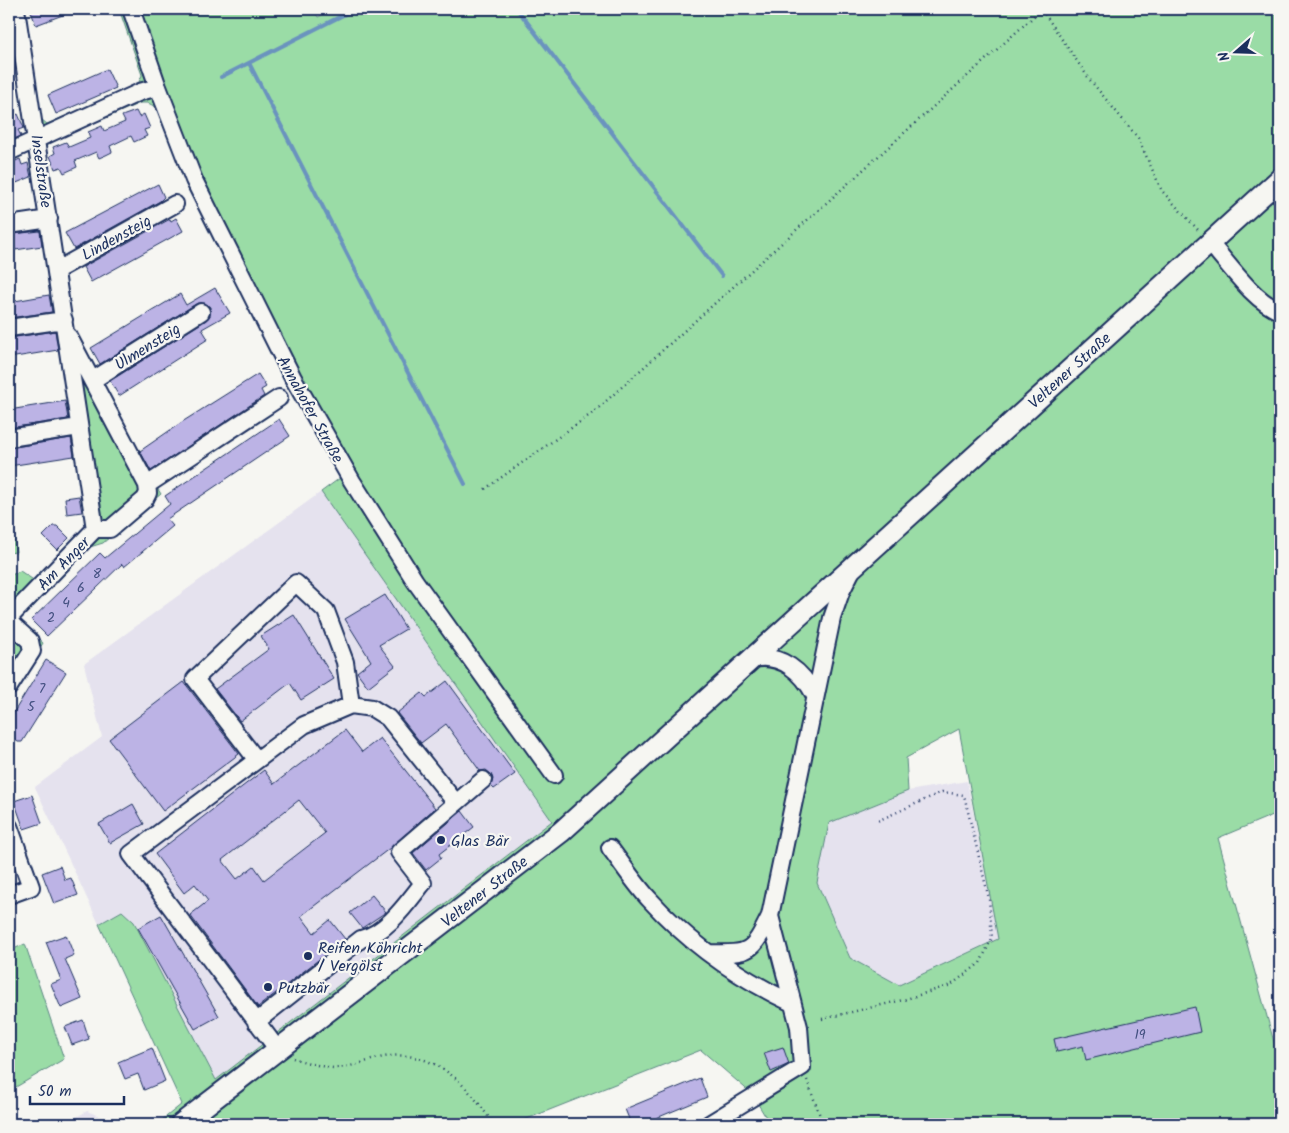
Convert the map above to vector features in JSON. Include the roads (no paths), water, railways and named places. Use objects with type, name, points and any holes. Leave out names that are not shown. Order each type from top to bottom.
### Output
[{"type":"main road","name":"Veltener Straße","points":[[181,1124],[561,832],[1280,179]]},
{"type":"street","name":"Inselstraße","points":[[16,9],[38,140],[95,529]]},
{"type":"street","name":"Annahofer Straße","points":[[131,9],[158,87],[194,180],[293,378],[337,455],[415,581],[554,775]]},
{"type":"street","points":[[9,152],[140,92],[158,87]]},
{"type":"street","name":"Lindensteig","points":[[57,270],[175,204]]},
{"type":"street","points":[[9,225],[49,219]]},
{"type":"street","points":[[1209,242],[1258,296],[1271,308],[1280,311]]},
{"type":"street","name":"Ulmensteig","points":[[93,380],[201,312]]},
{"type":"street","name":"Inselstraße","points":[[65,326],[147,486]]},
{"type":"street","points":[[9,328],[65,326]]},
{"type":"street","points":[[95,529],[110,529],[145,499],[148,493],[147,486],[279,398]]},
{"type":"street","points":[[9,438],[79,427]]},
{"type":"street","name":"Am Anger","points":[[9,618],[95,529]]},
{"type":"street","points":[[709,953],[739,954],[756,944],[770,916],[832,618],[844,586],[858,561]]},
{"type":"street","points":[[256,759],[195,679],[296,582],[326,611],[345,662],[351,705]]},
{"type":"street","points":[[9,622],[30,641],[32,651],[9,687]]},
{"type":"street","points":[[753,659],[770,657],[792,667],[807,680],[815,696]]},
{"type":"street","points":[[278,1050],[131,854],[304,725],[351,705],[372,708],[388,718],[456,803]]},
{"type":"street","points":[[256,1022],[361,939],[370,938],[397,915],[423,883],[399,852],[484,780]]},
{"type":"street","points":[[9,826],[31,887],[9,895]]},
{"type":"street","points":[[610,848],[649,899],[684,934],[755,986],[792,1003]]},
{"type":"street","points":[[709,1124],[802,1067],[799,1027],[770,916]]},
{"type":"waterway","points":[[221,77],[355,9]]},
{"type":"waterway","points":[[517,9],[722,276]]},
{"type":"waterway","points":[[249,63],[465,484]]},
{"type":"place","name":"Glas Bär","points":[[441,840]]},
{"type":"place","name":"Reifen Köhricht / Vergölst","points":[[308,956]]},
{"type":"place","name":"Putzbär","points":[[268,987]]}]
